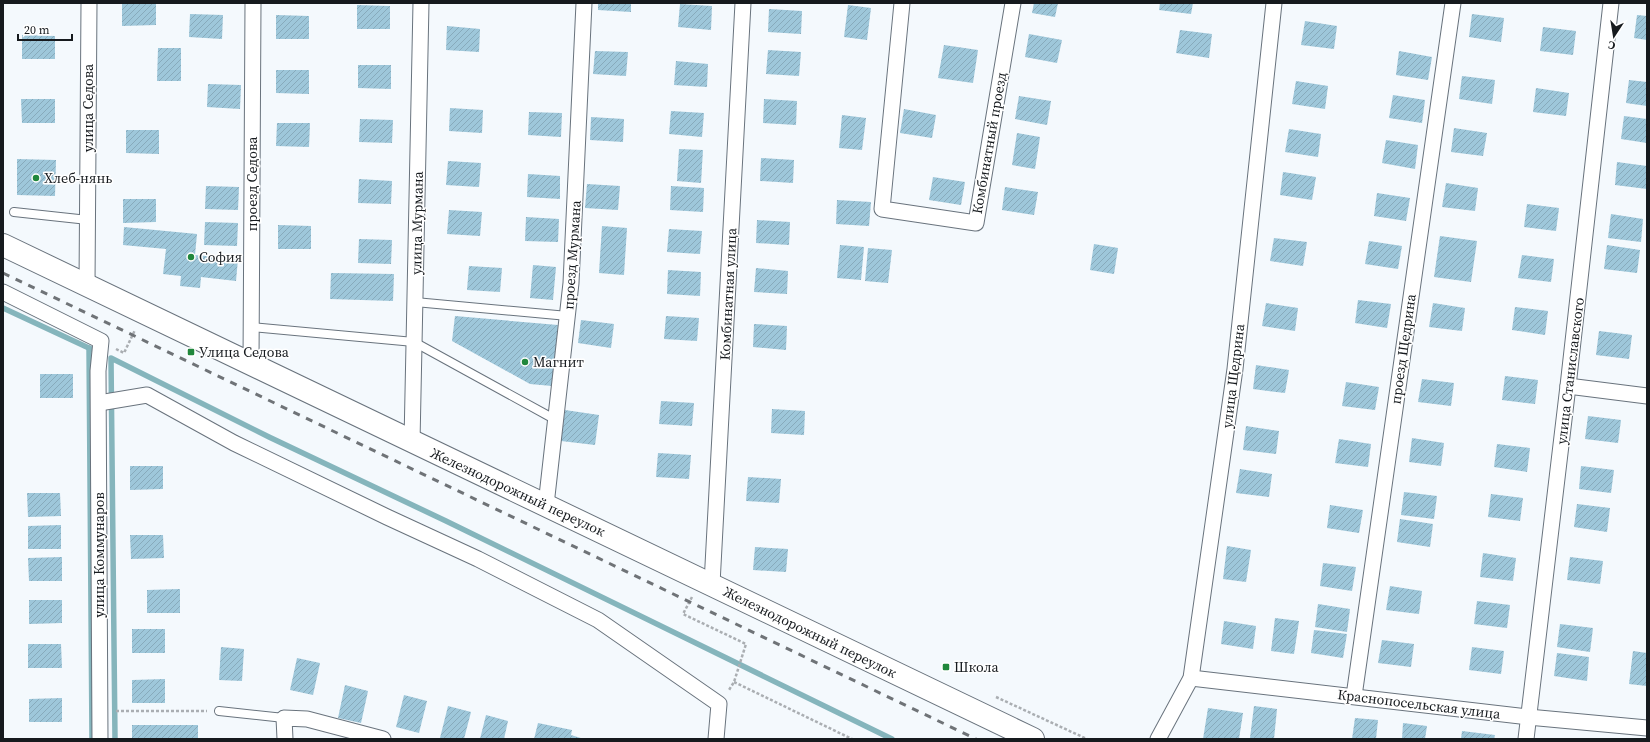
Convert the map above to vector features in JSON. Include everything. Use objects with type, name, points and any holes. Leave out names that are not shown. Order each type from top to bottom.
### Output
[{"type":"street","name":"улица Седова","points":[[87,285],[89,3]]},
{"type":"street","name":"проезд Седова","points":[[251,364],[253,3]]},
{"type":"street","name":"улица Мурмана","points":[[412,442],[421,3]]},
{"type":"street","name":"проезд Мурмана","points":[[546,505],[571,283],[584,3]]},
{"type":"street","name":"Комбинатная улица","points":[[712,584],[743,3]]},
{"type":"street","name":"Комбинатный проезд","points":[[902,3],[882,209],[976,223],[1013,3]]},
{"type":"street","name":"улица Щедрина","points":[[1158,739],[1191,678],[1235,369],[1274,3]]},
{"type":"street","name":"проезд Щедрина","points":[[1354,696],[1453,3]]},
{"type":"street","name":"улица Станиславского","points":[[1526,739],[1568,386],[1611,3]]},
{"type":"street","name":"Железнодорожный переулок","points":[[3,245],[1033,739]]},
{"type":"street","name":"улица Коммунаров","points":[[3,292],[101,341],[98,371],[100,739]]},
{"type":"street","points":[[1568,386],[1647,396]]},
{"type":"street","points":[[98,403],[146,396],[234,443],[387,517],[478,558],[598,620],[719,704],[716,739]]},
{"type":"street","name":"Краснопосельская улица","points":[[1191,678],[1528,717],[1647,728]]},
{"type":"street","points":[[285,739],[284,718],[307,719],[383,739]]},
{"type":"lane","points":[[14,212],[88,220]]},
{"type":"lane","points":[[415,302],[568,316]]},
{"type":"lane","points":[[251,327],[414,342],[556,420]]},
{"type":"lane","points":[[219,711],[284,718]]},
{"type":"path","points":[[737,674],[742,657]]},
{"type":"path","points":[[734,682],[852,739]]},
{"type":"path","points":[[99,711],[219,711]]},
{"type":"building","points":[[122,3],[156,3],[156,25],[122,26]]},
{"type":"building","points":[[598,3],[631,3],[631,12],[598,10]]},
{"type":"building","points":[[1034,3],[1058,3],[1055,17],[1032,13]]},
{"type":"building","points":[[1160,3],[1193,3],[1191,14],[1159,10]]},
{"type":"building","points":[[680,4],[712,6],[711,30],[678,27]]},
{"type":"building","points":[[357,5],[390,6],[390,29],[357,29]]},
{"type":"building","points":[[848,5],[871,8],[867,40],[844,37]]},
{"type":"building","points":[[769,9],[802,11],[801,34],[768,32]]},
{"type":"building","points":[[190,14],[223,15],[222,39],[189,37]]},
{"type":"building","points":[[1472,14],[1504,18],[1501,42],[1469,37]]},
{"type":"building","points":[[276,15],[309,16],[309,39],[276,39]]},
{"type":"building","points":[[1637,15],[1647,16],[1647,40],[1634,38]]},
{"type":"building","points":[[1305,21],[1337,26],[1334,49],[1301,45]]},
{"type":"building","points":[[447,26],[480,29],[479,52],[446,50]]},
{"type":"building","points":[[1543,27],[1576,31],[1573,55],[1540,51]]},
{"type":"building","points":[[1180,30],[1212,34],[1209,58],[1176,53]]},
{"type":"building","points":[[1029,34],[1062,40],[1057,63],[1025,57]]},
{"type":"building","points":[[22,35],[55,36],[55,59],[22,59]]},
{"type":"building","points":[[944,45],[978,50],[973,83],[938,78]]},
{"type":"building","points":[[158,48],[181,48],[181,81],[157,81]]},
{"type":"building","points":[[768,50],[801,52],[799,76],[766,74]]},
{"type":"building","points":[[595,51],[628,52],[626,76],[593,74]]},
{"type":"building","points":[[1399,51],[1432,57],[1428,80],[1396,75]]},
{"type":"building","points":[[676,61],[708,64],[707,87],[674,85]]},
{"type":"building","points":[[358,65],[391,65],[391,89],[358,88]]},
{"type":"building","points":[[276,70],[309,70],[309,94],[276,93]]},
{"type":"building","points":[[1462,76],[1495,80],[1492,104],[1459,99]]},
{"type":"building","points":[[1629,80],[1647,82],[1647,106],[1626,103]]},
{"type":"building","points":[[1296,81],[1328,86],[1325,109],[1292,104]]},
{"type":"building","points":[[208,84],[241,85],[240,109],[207,107]]},
{"type":"building","points":[[1536,88],[1569,93],[1566,116],[1533,112]]},
{"type":"building","points":[[1393,95],[1425,100],[1422,123],[1389,118]]},
{"type":"building","points":[[1019,96],[1051,101],[1047,125],[1015,119]]},
{"type":"building","points":[[21,99],[55,99],[55,123],[22,123]]},
{"type":"building","points":[[764,99],[797,101],[796,125],[763,123]]},
{"type":"building","points":[[450,108],[483,110],[482,133],[449,131]]},
{"type":"building","points":[[904,109],[936,115],[932,138],[900,133]]},
{"type":"building","points":[[671,111],[704,113],[702,137],[669,134]]},
{"type":"building","points":[[529,112],[562,113],[561,137],[528,135]]},
{"type":"building","points":[[842,115],[866,118],[862,150],[839,148]]},
{"type":"building","points":[[1624,116],[1647,119],[1647,143],[1621,139]]},
{"type":"building","points":[[591,117],[624,119],[623,142],[590,140]]},
{"type":"building","points":[[360,119],[393,120],[392,143],[359,142]]},
{"type":"building","points":[[277,123],[310,123],[309,147],[276,146]]},
{"type":"building","points":[[1454,128],[1487,133],[1483,156],[1451,152]]},
{"type":"building","points":[[1289,129],[1321,134],[1318,157],[1285,152]]},
{"type":"building","points":[[126,130],[159,130],[159,154],[126,153]]},
{"type":"building","points":[[1017,133],[1040,137],[1035,169],[1012,165]]},
{"type":"building","points":[[1386,140],[1418,145],[1415,169],[1382,163]]},
{"type":"building","points":[[679,149],[703,150],[701,183],[677,181]]},
{"type":"building","points":[[761,158],[794,160],[793,183],[760,181]]},
{"type":"building","name":"Хлеб-нянь","points":[[17,159],[56,160],[55,196],[17,195]]},
{"type":"building","points":[[448,161],[481,163],[479,187],[446,185]]},
{"type":"building","points":[[1617,162],[1647,166],[1647,189],[1615,185]]},
{"type":"building","points":[[1283,172],[1316,177],[1312,200],[1280,195]]},
{"type":"building","points":[[528,174],[560,176],[560,199],[527,197]]},
{"type":"building","points":[[933,177],[965,182],[961,205],[929,200]]},
{"type":"building","points":[[359,179],[392,181],[391,204],[358,203]]},
{"type":"building","points":[[1446,183],[1478,188],[1475,211],[1442,207]]},
{"type":"building","points":[[587,184],[620,186],[618,210],[585,208]]},
{"type":"building","points":[[206,186],[239,187],[238,210],[205,209]]},
{"type":"building","points":[[671,186],[704,188],[703,212],[670,210]]},
{"type":"building","points":[[1005,187],[1038,192],[1034,215],[1002,210]]},
{"type":"building","points":[[1377,193],[1410,198],[1406,221],[1374,216]]},
{"type":"building","points":[[123,199],[156,199],[156,222],[123,223]]},
{"type":"building","points":[[837,200],[871,202],[869,226],[836,224]]},
{"type":"building","points":[[1527,204],[1559,208],[1556,231],[1524,227]]},
{"type":"building","points":[[449,210],[482,212],[480,236],[447,234]]},
{"type":"building","points":[[1611,214],[1643,219],[1641,242],[1608,238]]},
{"type":"building","points":[[526,217],[559,219],[558,242],[525,241]]},
{"type":"building","points":[[757,220],[790,222],[789,245],[756,243]]},
{"type":"building","points":[[205,222],[238,223],[237,246],[204,245]]},
{"type":"building","points":[[278,225],[311,226],[311,249],[278,249]]},
{"type":"building","points":[[602,226],[627,228],[624,275],[599,273]]},
{"type":"building","name":"София","points":[[124,227],[197,234],[195,255],[238,259],[236,281],[201,277],[200,288],[180,286],[181,276],[163,274],[166,249],[123,245]]},
{"type":"building","points":[[669,229],[702,231],[700,254],[667,252]]},
{"type":"building","points":[[1440,236],[1477,241],[1471,282],[1434,277]]},
{"type":"building","points":[[1274,238],[1307,242],[1303,266],[1270,261]]},
{"type":"building","points":[[359,239],[392,240],[391,264],[358,263]]},
{"type":"building","points":[[1369,241],[1402,246],[1398,269],[1365,264]]},
{"type":"building","points":[[1094,244],[1118,248],[1114,274],[1090,270]]},
{"type":"building","points":[[840,245],[864,247],[861,280],[837,278]]},
{"type":"building","points":[[1607,245],[1640,250],[1637,273],[1604,269]]},
{"type":"building","points":[[868,248],[892,250],[888,283],[865,281]]},
{"type":"building","points":[[1522,255],[1554,259],[1551,282],[1518,278]]},
{"type":"building","points":[[533,265],[556,267],[553,300],[530,298]]},
{"type":"building","points":[[469,266],[502,268],[500,292],[467,290]]},
{"type":"building","points":[[756,268],[788,271],[787,294],[754,292]]},
{"type":"building","points":[[668,270],[701,272],[700,296],[667,294]]},
{"type":"building","points":[[331,273],[394,274],[393,301],[330,299]]},
{"type":"building","points":[[1358,300],[1391,304],[1387,328],[1355,323]]},
{"type":"building","points":[[1266,303],[1298,308],[1295,331],[1262,326]]},
{"type":"building","points":[[1433,303],[1465,308],[1462,331],[1429,327]]},
{"type":"building","points":[[1515,307],[1548,311],[1545,335],[1512,330]]},
{"type":"building","points":[[455,316],[558,325],[552,386],[530,384],[452,341]]},
{"type":"building","points":[[666,316],[699,318],[697,341],[664,339]]},
{"type":"building","points":[[581,320],[614,324],[611,348],[578,343]]},
{"type":"building","points":[[754,324],[787,326],[786,350],[753,347]]},
{"type":"building","points":[[1599,331],[1632,335],[1629,359],[1596,355]]},
{"type":"building","points":[[1256,365],[1289,370],[1285,393],[1253,389]]},
{"type":"building","points":[[40,374],[73,374],[73,398],[40,398]]},
{"type":"building","points":[[1505,376],[1538,380],[1535,404],[1502,400]]},
{"type":"building","points":[[1422,379],[1454,383],[1451,406],[1418,402]]},
{"type":"building","points":[[1346,382],[1379,387],[1375,410],[1342,406]]},
{"type":"building","points":[[661,401],[694,403],[692,426],[659,424]]},
{"type":"building","points":[[772,409],[805,411],[804,435],[771,433]]},
{"type":"building","points":[[565,410],[599,415],[595,445],[561,441]]},
{"type":"building","points":[[1588,416],[1621,420],[1618,443],[1585,439]]},
{"type":"building","points":[[1246,426],[1279,431],[1276,454],[1243,450]]},
{"type":"building","points":[[1412,438],[1444,443],[1441,466],[1409,462]]},
{"type":"building","points":[[1339,439],[1371,444],[1368,467],[1335,463]]},
{"type":"building","points":[[1497,444],[1530,448],[1527,472],[1494,467]]},
{"type":"building","points":[[658,453],[691,455],[689,479],[656,477]]},
{"type":"building","points":[[130,466],[163,466],[163,489],[130,490]]},
{"type":"building","points":[[1581,466],[1614,470],[1611,493],[1579,489]]},
{"type":"building","points":[[1240,469],[1272,474],[1269,497],[1236,493]]},
{"type":"building","points":[[748,477],[781,479],[779,503],[746,501]]},
{"type":"building","points":[[1404,492],[1437,496],[1434,519],[1401,515]]},
{"type":"building","points":[[27,493],[60,493],[61,516],[28,517]]},
{"type":"building","points":[[1491,494],[1523,498],[1520,521],[1488,517]]},
{"type":"building","points":[[1577,504],[1610,508],[1607,532],[1574,527]]},
{"type":"building","points":[[1330,505],[1363,510],[1359,533],[1327,528]]},
{"type":"building","points":[[1400,519],[1433,524],[1430,547],[1397,542]]},
{"type":"building","points":[[61,525],[61,549],[28,549],[28,526]]},
{"type":"building","points":[[130,535],[163,535],[164,558],[131,559]]},
{"type":"building","points":[[1227,546],[1251,550],[1246,582],[1223,579]]},
{"type":"building","points":[[755,547],[788,549],[786,572],[753,570]]},
{"type":"building","points":[[1483,553],[1516,558],[1513,581],[1480,577]]},
{"type":"building","points":[[62,557],[62,581],[29,581],[28,558]]},
{"type":"building","points":[[1570,557],[1603,561],[1600,584],[1567,580]]},
{"type":"building","points":[[1323,563],[1356,567],[1352,591],[1320,586]]},
{"type":"building","points":[[1390,586],[1422,591],[1419,614],[1386,610]]},
{"type":"building","points":[[180,589],[180,613],[147,613],[147,590]]},
{"type":"building","points":[[29,600],[62,600],[62,623],[29,624]]},
{"type":"building","points":[[1477,601],[1510,605],[1507,628],[1474,624]]},
{"type":"building","points":[[1318,604],[1350,609],[1347,632],[1315,627]]},
{"type":"building","points":[[1275,618],[1299,621],[1294,654],[1271,651]]},
{"type":"building","points":[[1224,621],[1256,626],[1253,649],[1221,644]]},
{"type":"building","points":[[1560,624],[1593,628],[1590,652],[1557,647]]},
{"type":"building","points":[[132,629],[165,629],[165,653],[132,653]]},
{"type":"building","points":[[1314,630],[1347,634],[1343,658],[1311,653]]},
{"type":"building","points":[[1382,640],[1414,644],[1411,667],[1378,663]]},
{"type":"building","points":[[28,644],[61,644],[62,668],[28,668]]},
{"type":"building","points":[[221,647],[244,649],[242,681],[219,680]]},
{"type":"building","points":[[1472,647],[1504,651],[1501,674],[1469,670]]},
{"type":"building","points":[[1633,651],[1647,653],[1647,686],[1629,684]]},
{"type":"building","points":[[1557,653],[1589,657],[1587,681],[1554,676]]},
{"type":"building","points":[[297,658],[320,663],[313,695],[290,690]]},
{"type":"building","points":[[165,679],[165,703],[132,703],[132,680]]},
{"type":"building","points":[[345,685],[368,691],[361,723],[338,718]]},
{"type":"building","points":[[404,695],[427,701],[419,733],[396,727]]},
{"type":"building","points":[[62,698],[62,722],[29,722],[29,699]]},
{"type":"building","points":[[448,706],[471,712],[464,739],[440,738]]},
{"type":"building","points":[[1254,706],[1277,709],[1274,739],[1250,738]]},
{"type":"building","points":[[1208,708],[1243,713],[1239,739],[1203,739]]},
{"type":"building","points":[[486,715],[508,721],[504,739],[480,739]]},
{"type":"building","points":[[1355,718],[1378,720],[1376,739],[1352,739]]},
{"type":"building","points":[[538,723],[572,730],[571,735],[584,739],[534,739]]},
{"type":"building","points":[[1403,723],[1427,726],[1425,739],[1402,739]]},
{"type":"building","points":[[132,725],[198,725],[198,739],[132,739]]},
{"type":"building","points":[[1462,731],[1495,735],[1494,739],[1461,739]]},
{"type":"waterway","points":[[3,308],[91,349]]},
{"type":"waterway","points":[[89,348],[92,739]]},
{"type":"waterway","points":[[115,739],[111,358],[269,437],[446,521],[892,739]]},
{"type":"railway","points":[[3,273],[976,739]]},
{"type":"place","name":"Хлеб-нянь","points":[[36,178]]},
{"type":"place","name":"София","points":[[191,257]]},
{"type":"place","name":"Улица Седова","points":[[191,352]]},
{"type":"place","name":"Магнит","points":[[525,362]]},
{"type":"place","name":"Школа","points":[[946,667]]}]
